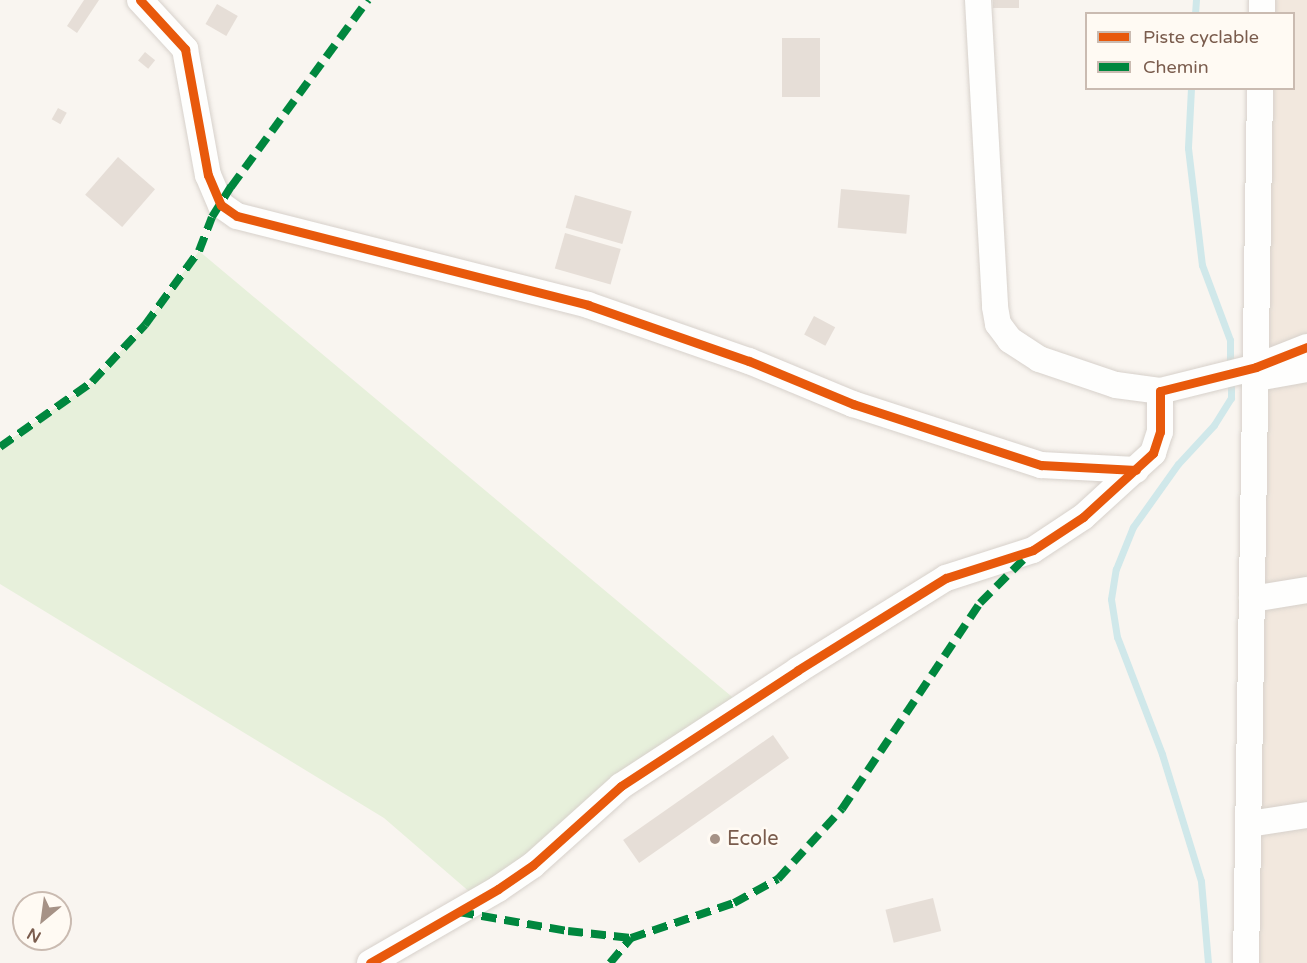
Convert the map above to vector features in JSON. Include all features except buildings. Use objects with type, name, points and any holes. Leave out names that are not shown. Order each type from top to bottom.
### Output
[{"type":"street","points":[[140,0],[185,49],[208,175],[221,205],[237,216],[588,305],[749,361],[853,404],[1041,465],[1136,470]]},
{"type":"street","points":[[978,0],[998,324],[1010,340],[1039,359],[1116,386],[1160,391],[1256,373],[1307,369]]},
{"type":"street","points":[[1246,963],[1260,90]]},
{"type":"street","points":[[1256,373],[1307,347]]},
{"type":"street","points":[[370,963],[498,889],[533,865],[621,786],[798,670],[946,578],[1033,550],[1083,517],[1153,453],[1160,432],[1160,391]]},
{"type":"street","points":[[1252,599],[1307,590]]},
{"type":"street","points":[[1249,824],[1307,815]]},
{"type":"shaded area","points":[[1262,0],[1307,0],[1307,963],[1246,963],[1260,90],[1295,90],[1295,12],[1262,12]]},
{"type":"green space","points":[[199,251],[743,706],[479,900],[384,818],[0,584],[0,447],[92,382],[145,325]]},
{"type":"waterway","points":[[1195,12],[1196,0]]},
{"type":"waterway","points":[[1191,90],[1188,148],[1202,265],[1230,340],[1230,367]]},
{"type":"waterway","points":[[1208,963],[1201,881],[1162,754],[1117,637],[1111,599],[1116,569],[1133,527],[1178,464],[1214,425],[1231,398],[1231,379]]},
{"type":"marked path","points":[[0,447],[92,382],[145,325],[199,251],[212,217],[231,187],[368,0]]},
{"type":"marked path","points":[[610,963],[631,938],[734,903],[778,879],[842,809],[980,603],[1028,555]]},
{"type":"marked path","points":[[459,912],[568,931],[631,938]]},
{"type":"cycle path","points":[[140,0],[185,49],[208,175],[221,205],[237,216],[588,305],[749,361],[853,404],[1041,465],[1136,470]]},
{"type":"cycle path","points":[[370,963],[498,889],[533,865],[621,786],[798,670],[946,578],[1033,550],[1083,517],[1153,453],[1160,432],[1160,391],[1256,367],[1307,347]]},
{"type":"place","name":"Ecole","points":[[715,839]]}]
